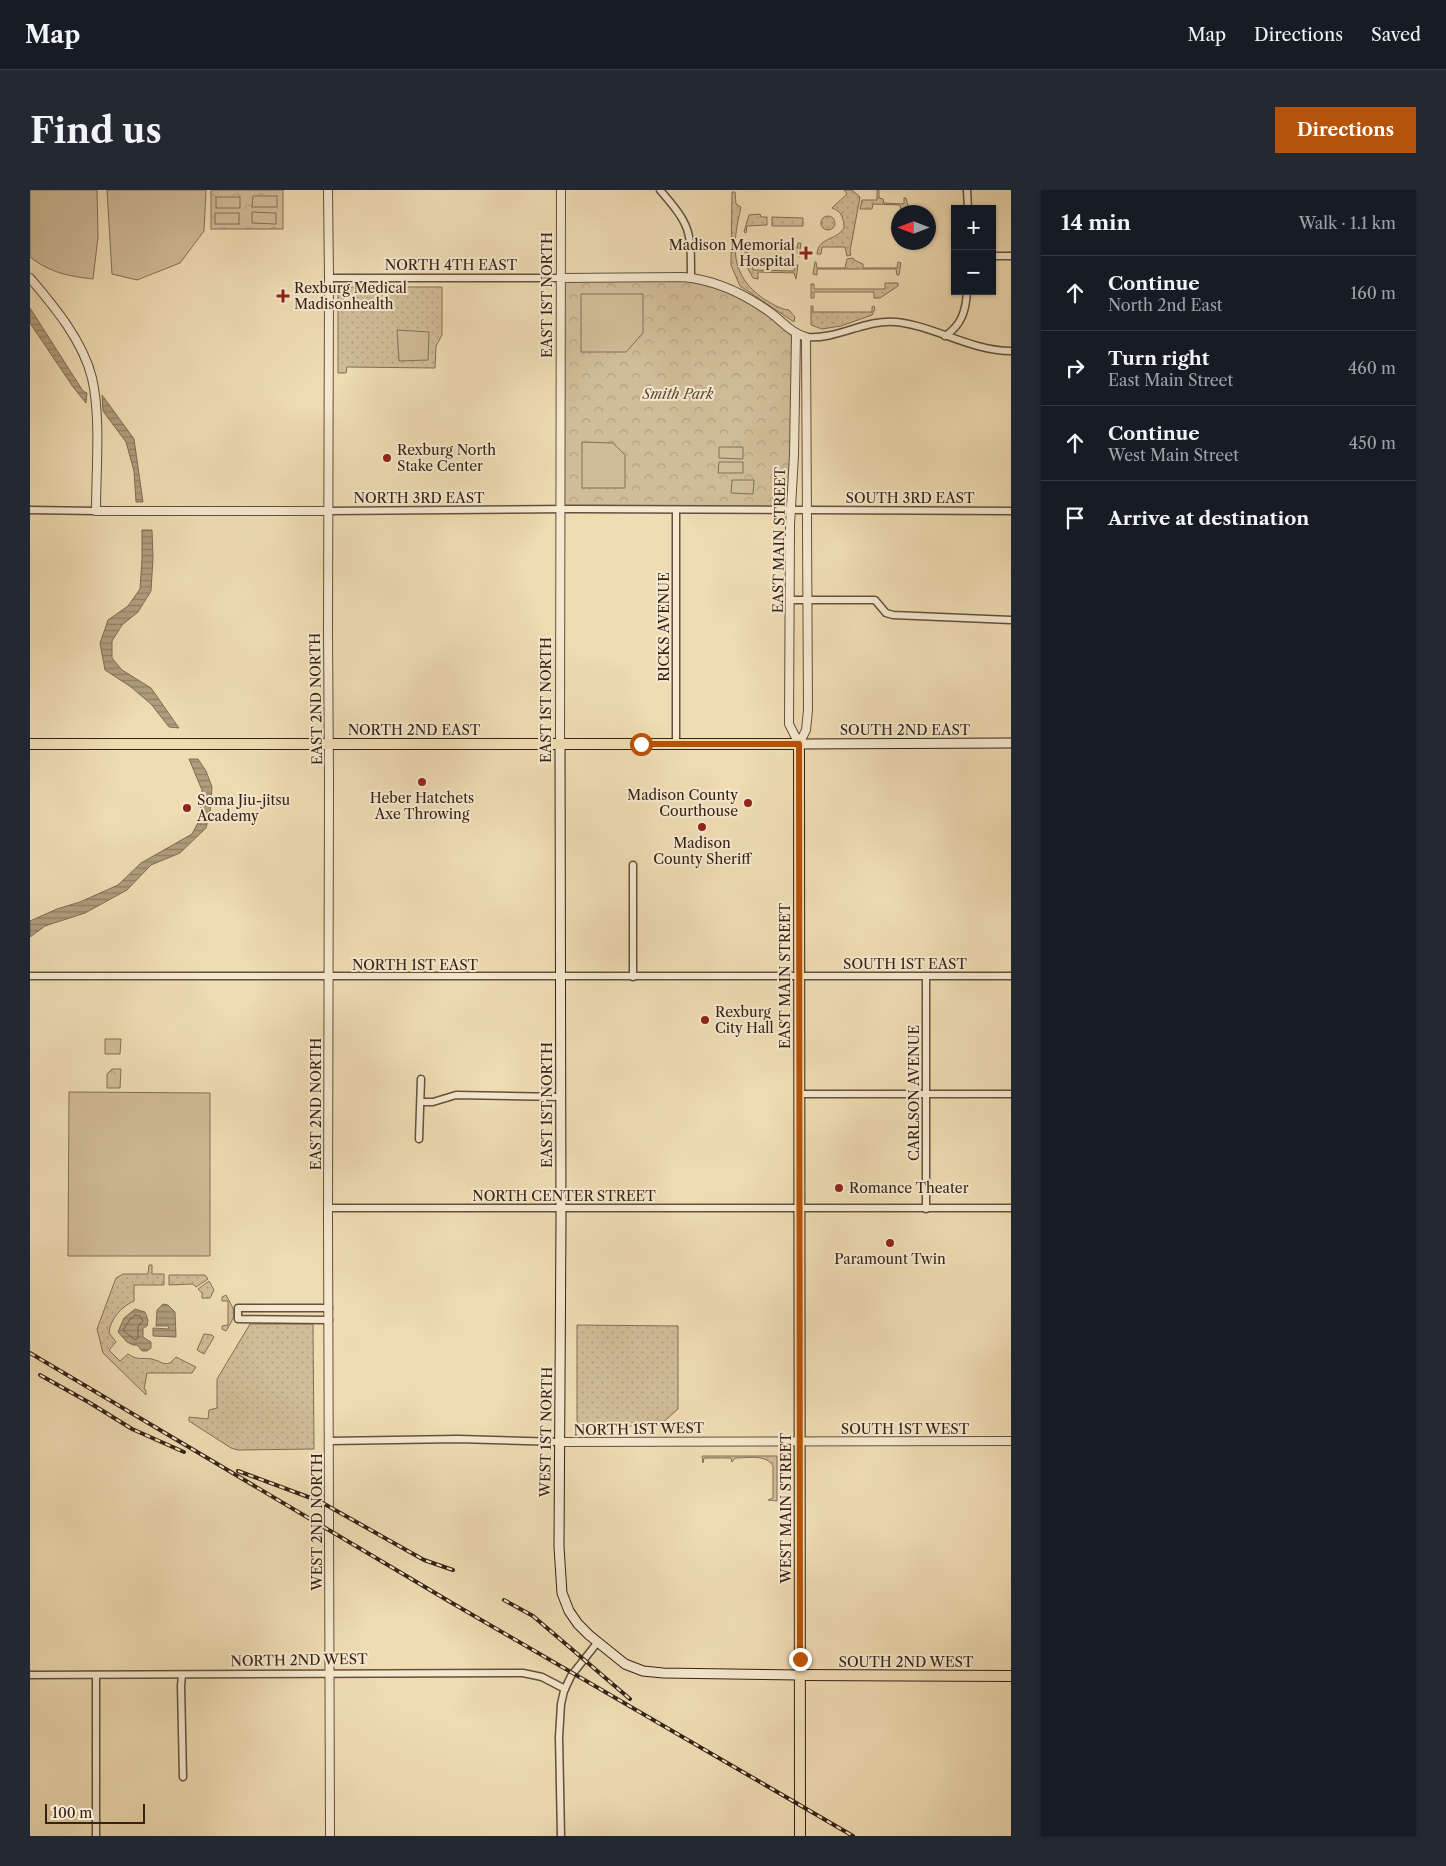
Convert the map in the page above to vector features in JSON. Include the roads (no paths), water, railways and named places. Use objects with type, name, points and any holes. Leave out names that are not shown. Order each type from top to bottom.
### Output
[{"type":"main road","name":"SOUTH 2ND EAST","points":[[799,744],[1011,743]]},
{"type":"main road","name":"NORTH 2ND EAST","points":[[30,744],[799,744]]},
{"type":"main road","name":"EAST 1ST NORTH","points":[[560,744],[561,1209]]},
{"type":"main road","name":"EAST MAIN STREET","points":[[799,744],[799,1209]]},
{"type":"main road","name":"WEST 1ST NORTH","points":[[561,1209],[559,1547],[562,1593],[573,1618],[598,1643],[616,1658],[633,1668],[663,1673],[800,1676]]},
{"type":"main road","name":"WEST MAIN STREET","points":[[799,1209],[800,1836]]},
{"type":"main road","name":"SOUTH 2ND WEST","points":[[800,1676],[1011,1676]]},
{"type":"street","name":"EAST 2ND NORTH","points":[[328,190],[328,1208]]},
{"type":"street","name":"EAST 1ST NORTH","points":[[560,744],[561,190]]},
{"type":"street","points":[[660,190],[686,223],[691,244],[691,278]]},
{"type":"street","points":[[967,190],[968,205]]},
{"type":"street","points":[[996,256],[1011,256]]},
{"type":"street","points":[[30,278],[73,336],[92,377],[96,412],[96,511]]},
{"type":"street","name":"NORTH 4TH EAST","points":[[329,278],[691,278],[727,287],[748,297],[773,314],[796,334]]},
{"type":"street","points":[[945,336],[958,326],[964,312],[966,295]]},
{"type":"street","points":[[796,334],[816,338],[845,332],[877,322],[889,322],[908,324],[997,350],[1011,350]]},
{"type":"street","name":"EAST MAIN STREET","points":[[796,334],[792,510],[790,525],[789,724],[799,744]]},
{"type":"street","name":"EAST MAIN STREET","points":[[799,744],[806,730],[808,710],[809,599],[806,337]]},
{"type":"street","name":"NORTH 3RD EAST","points":[[30,510],[808,510]]},
{"type":"street","name":"RICKS AVENUE","points":[[676,510],[676,744]]},
{"type":"street","name":"SOUTH 3RD EAST","points":[[808,510],[1011,511]]},
{"type":"street","points":[[790,600],[875,600],[886,613],[893,615],[1011,620]]},
{"type":"street","points":[[633,865],[633,977]]},
{"type":"street","name":"NORTH 1ST EAST","points":[[30,976],[799,976]]},
{"type":"street","name":"SOUTH 1ST EAST","points":[[799,976],[1011,976]]},
{"type":"street","name":"CARLSON AVENUE","points":[[926,977],[926,1209]]},
{"type":"street","points":[[419,1139],[420,1079]]},
{"type":"street","points":[[799,1094],[1011,1094]]},
{"type":"street","points":[[421,1102],[433,1102],[456,1095],[561,1096]]},
{"type":"street","name":"NORTH CENTER STREET","points":[[328,1208],[1011,1208]]},
{"type":"street","name":"WEST 2ND NORTH","points":[[328,1208],[330,1836]]},
{"type":"street","points":[[329,1308],[238,1308],[238,1319],[329,1320]]},
{"type":"street","name":"NORTH 1ST WEST","points":[[329,1441],[465,1439],[561,1442],[800,1442]]},
{"type":"street","name":"SOUTH 1ST WEST","points":[[800,1442],[1011,1441]]},
{"type":"street","points":[[561,1836],[560,1716],[565,1689],[573,1673],[598,1643]]},
{"type":"street","name":"NORTH 2ND WEST","points":[[30,1675],[523,1673],[542,1677],[565,1689]]},
{"type":"street","points":[[96,1675],[96,1836]]},
{"type":"street","points":[[182,1675],[183,1777]]},
{"type":"water","points":[[30,308],[83,391],[87,393],[86,403],[30,323]]},
{"type":"water","points":[[102,395],[134,439],[143,502],[136,502],[134,471],[126,442],[103,411]]},
{"type":"water","points":[[142,530],[152,530],[151,591],[138,612],[122,625],[112,641],[112,658],[122,670],[151,688],[179,728],[169,727],[151,704],[131,687],[105,670],[100,643],[108,620],[128,606],[140,589]]},
{"type":"water","points":[[189,759],[198,759],[206,771],[212,787],[210,812],[206,828],[180,853],[151,865],[127,890],[85,913],[45,926],[30,937],[30,921],[118,885],[141,863],[192,834],[200,819],[202,790]]},
{"type":"water","points":[[163,1304],[168,1305],[175,1312],[176,1337],[153,1336],[153,1328],[169,1329],[168,1326],[156,1326],[157,1310]]},
{"type":"water","points":[[135,1309],[145,1312],[148,1320],[147,1326],[143,1328],[143,1337],[151,1342],[151,1348],[147,1351],[142,1351],[137,1345],[127,1342],[118,1332],[124,1318]]},
{"type":"railway","points":[[30,1353],[452,1603],[853,1836]]},
{"type":"railway","points":[[40,1375],[132,1429],[184,1452]]},
{"type":"railway","points":[[238,1471],[319,1501],[424,1560],[453,1570]]},
{"type":"railway","points":[[504,1600],[533,1616],[630,1699]]},
{"type":"place","name":"Madison Memorial Hospital","points":[[806,253]]},
{"type":"place","name":"Rexburg Medical Madisonhealth","points":[[283,296]]},
{"type":"place","name":"Rexburg North Stake Center","points":[[387,458]]},
{"type":"place","name":"Heber Hatchets Axe Throwing","points":[[422,782]]},
{"type":"place","name":"Madison County Courthouse","points":[[748,803]]},
{"type":"place","name":"Soma Jiu-jitsu Academy","points":[[187,808]]},
{"type":"place","name":"Madison County Sheriff","points":[[702,827]]},
{"type":"place","name":"Rexburg City Hall","points":[[705,1020]]},
{"type":"place","name":"Romance Theater","points":[[839,1188]]},
{"type":"place","name":"Paramount Twin","points":[[890,1243]]},
{"type":"park label","name":"Smith Park","points":[[678,394]]}]
